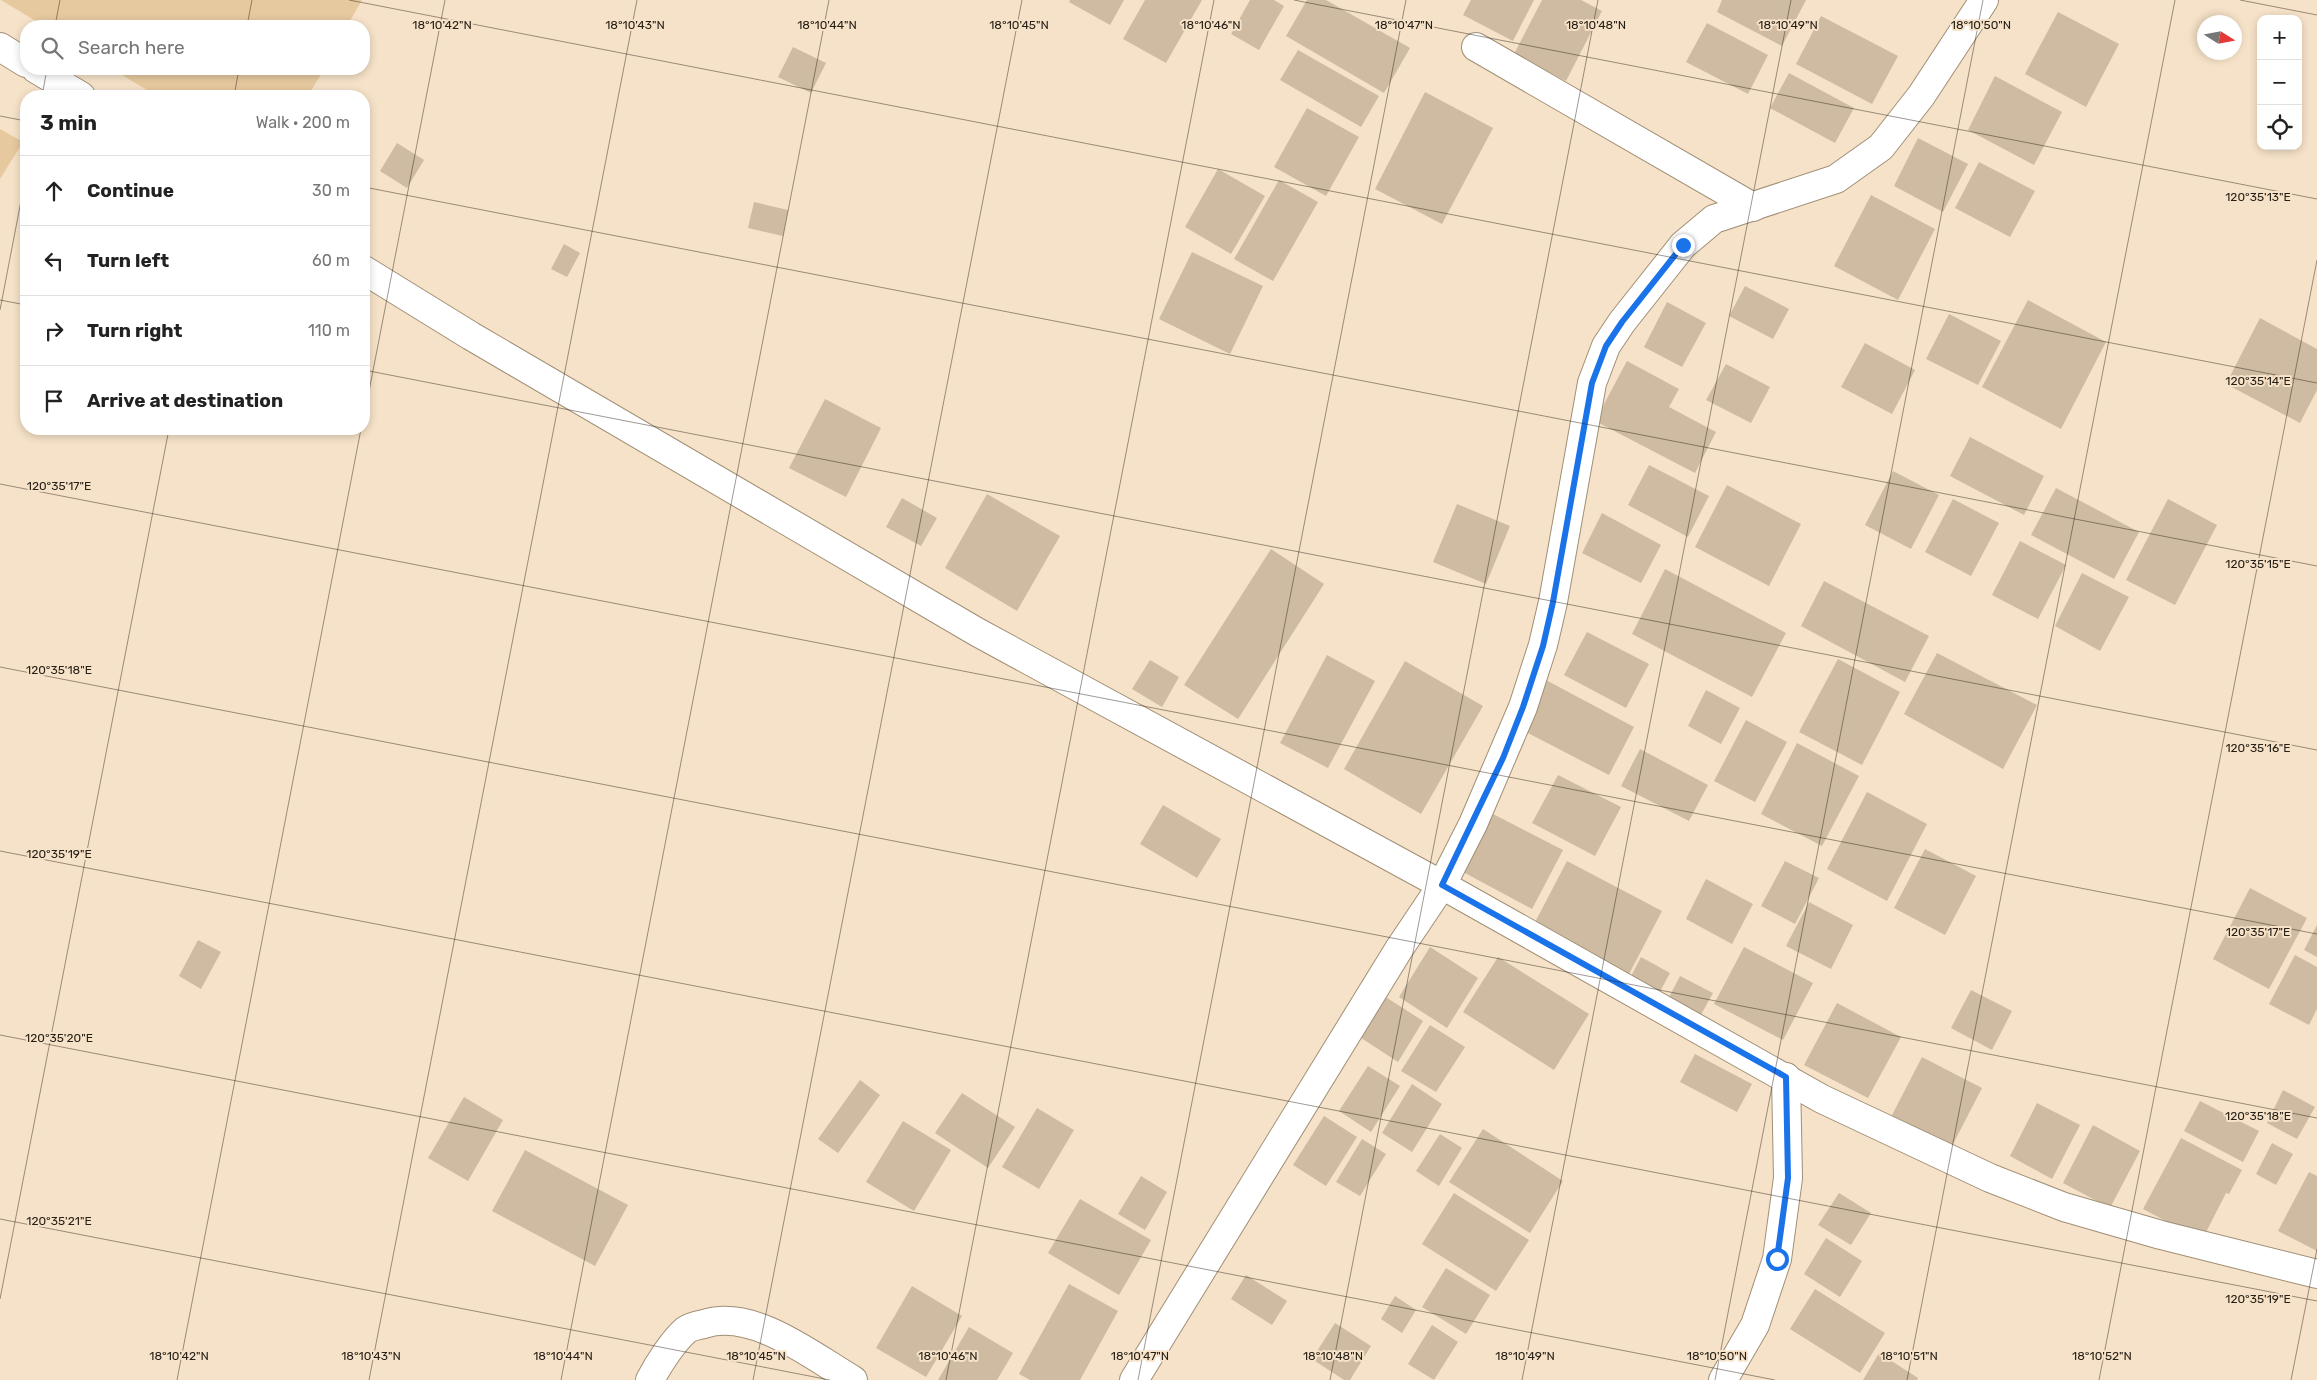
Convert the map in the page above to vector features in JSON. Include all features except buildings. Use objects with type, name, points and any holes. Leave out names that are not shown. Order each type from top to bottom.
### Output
[{"type":"street","points":[[1134,1380],[1399,949],[1442,885],[1503,758],[1523,707],[1543,646],[1553,602],[1592,383],[1606,346],[1622,322],[1683,245],[1714,219],[1836,178],[1881,147],[1921,96],[1984,0]]},
{"type":"street","points":[[0,47],[20,59]]},
{"type":"street","points":[[1476,47],[1753,207]]},
{"type":"street","points":[[46,75],[71,90]]},
{"type":"street","points":[[370,274],[479,341],[977,632],[1442,885],[1786,1077],[1822,1099],[1990,1178],[2064,1207],[2161,1235],[2317,1274]]},
{"type":"street","points":[[1724,1380],[1755,1325],[1777,1259],[1788,1178],[1786,1077]]},
{"type":"street","points":[[650,1380],[657,1367],[687,1329],[709,1322],[729,1320],[762,1327],[853,1380]]},
{"type":"shaded area","points":[[1,0],[362,0],[350,20],[34,20]]},
{"type":"shaded area","points":[[122,75],[320,75],[312,90],[147,90]]},
{"type":"shaded area","points":[[0,129],[20,140],[20,147],[0,179]]},
{"type":"route","points":[[1683,245],[1622,322],[1606,346],[1592,383],[1553,602],[1543,646],[1523,707],[1503,758],[1473,824],[1442,885],[1786,1077],[1788,1178],[1783,1202],[1777,1259]]}]
